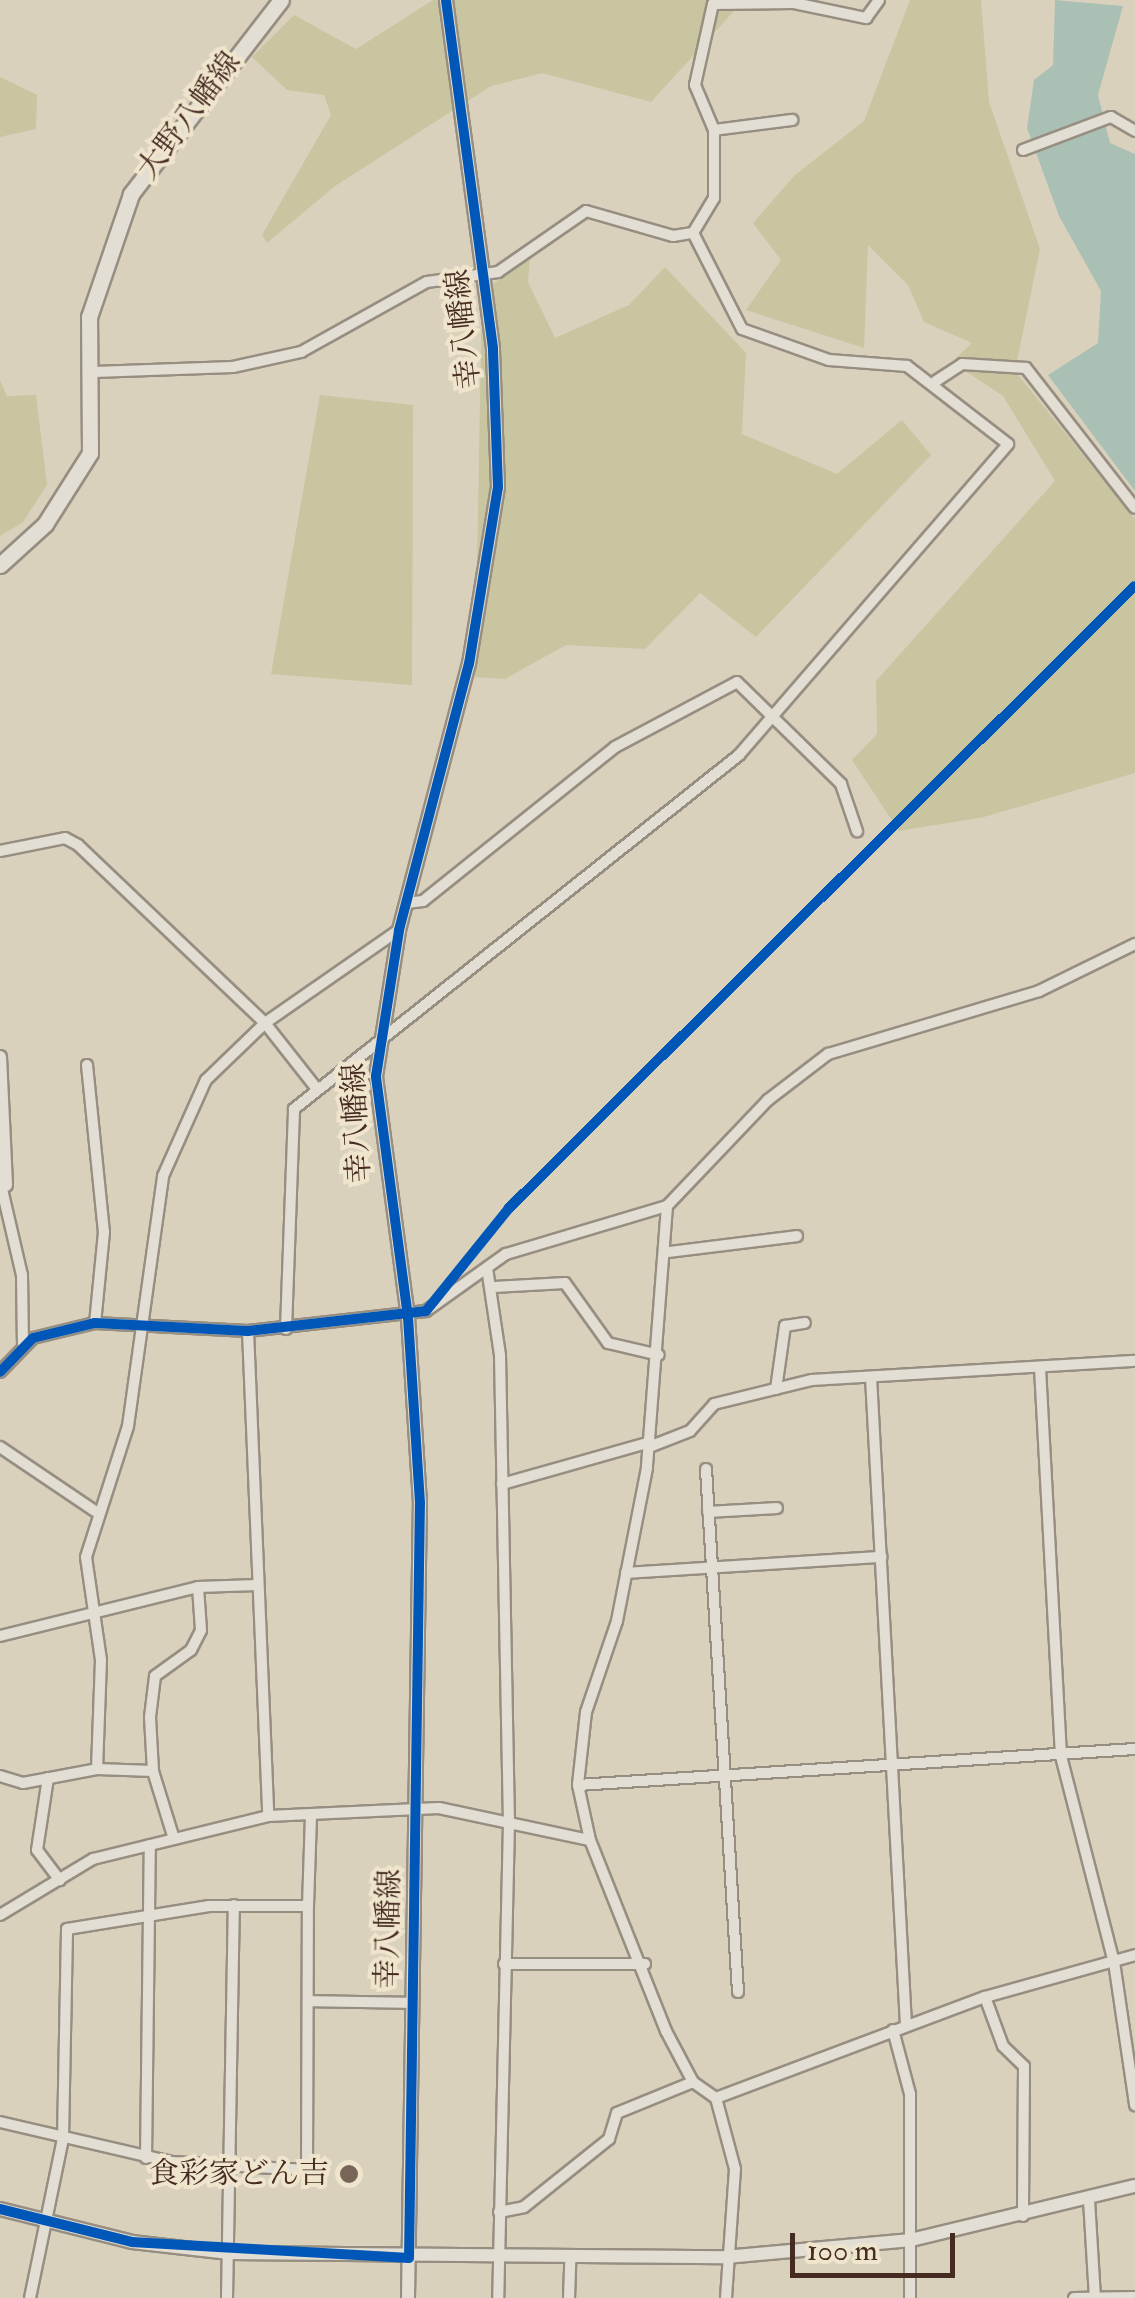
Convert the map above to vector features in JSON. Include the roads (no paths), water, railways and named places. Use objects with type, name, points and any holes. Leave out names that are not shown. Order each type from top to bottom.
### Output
[{"type":"main road","name":"大野八幡線","points":[[0,566],[45,524],[90,454],[94,372],[88,318],[131,194],[280,0]]},
{"type":"street","name":"幸八幡線","points":[[408,2298],[420,1503],[408,1317],[378,1142],[378,1042],[399,930],[491,557],[498,414],[485,277],[446,0]]},
{"type":"street","points":[[94,372],[270,362],[427,282],[485,277],[586,211],[673,236],[693,232],[714,198],[714,130],[695,86],[713,4],[794,2],[866,18],[880,0]]},
{"type":"street","points":[[1027,149],[1112,117],[1135,131]]},
{"type":"street","points":[[714,130],[792,120]]},
{"type":"street","points":[[286,1329],[290,1120],[317,1090],[780,715],[1008,444],[936,382],[906,366],[829,360],[756,338],[742,328],[693,232]]},
{"type":"street","points":[[936,382],[962,364],[1026,368],[1135,508]]},
{"type":"street","points":[[407,902],[423,901],[615,747],[737,682],[780,715],[840,784],[857,832]]},
{"type":"street","points":[[0,851],[65,838],[78,845],[265,1023],[317,1090]]},
{"type":"street","points":[[97,1769],[97,1608],[86,1557],[94,1511],[128,1426],[150,1232],[177,1133],[206,1080],[265,1023],[399,930]]},
{"type":"street","points":[[0,1372],[24,1344],[95,1322],[248,1331],[408,1317],[487,1268],[666,1206],[768,1100],[828,1054],[1039,991],[1135,944]]},
{"type":"street","points":[[0,1057],[3,1185],[24,1344]]},
{"type":"street","points":[[87,1065],[104,1232],[95,1322]]},
{"type":"street","points":[[666,1206],[669,1252],[649,1444],[626,1573],[586,1712],[578,1785],[590,1840],[694,2082],[716,2098],[735,2169],[725,2257],[726,2298]]},
{"type":"street","points":[[669,1252],[797,1236]]},
{"type":"street","points":[[487,1268],[494,1287],[510,1823],[498,2298]]},
{"type":"street","points":[[494,1287],[566,1283],[608,1344],[658,1355]]},
{"type":"street","points":[[776,1390],[786,1326],[805,1323]]},
{"type":"street","points":[[248,1331],[268,1816]]},
{"type":"street","points":[[502,1484],[690,1431],[714,1404],[776,1390],[872,1377],[1135,1361]]},
{"type":"street","points":[[1040,1368],[1061,1756],[1114,1962],[1135,2105]]},
{"type":"street","points":[[872,1377],[906,2025]]},
{"type":"street","points":[[0,1447],[94,1511]]},
{"type":"street","points":[[706,1468],[738,1992]]},
{"type":"street","points":[[708,1512],[777,1508]]},
{"type":"street","points":[[626,1573],[882,1557]]},
{"type":"street","points":[[0,1636],[97,1608],[198,1587],[257,1585]]},
{"type":"street","points":[[174,1839],[153,1771],[155,1676],[191,1650],[201,1630],[198,1587]]},
{"type":"street","points":[[578,1785],[891,1769],[1135,1748]]},
{"type":"street","points":[[0,1776],[48,1778],[97,1769],[153,1771]]},
{"type":"street","points":[[48,1778],[37,1850],[60,1880]]},
{"type":"street","points":[[0,1915],[92,1859],[268,1816],[416,1812],[510,1823],[590,1840]]},
{"type":"street","points":[[0,2122],[146,2158],[226,2170],[306,2170],[311,1817]]},
{"type":"street","points":[[146,2158],[150,1845]]},
{"type":"street","points":[[30,2298],[63,2139],[68,1929],[234,1905],[308,1906]]},
{"type":"street","points":[[227,2298],[230,2253],[226,2170],[234,1905]]},
{"type":"street","points":[[716,2098],[985,1997],[1135,1955]]},
{"type":"street","points":[[504,1964],[646,1964]]},
{"type":"street","points":[[985,1997],[1003,2046],[1024,2066],[1022,2217]]},
{"type":"street","points":[[308,2000],[413,2003]]},
{"type":"street","points":[[893,2030],[910,2094],[910,2298]]},
{"type":"street","points":[[499,2212],[524,2207],[609,2139],[618,2113],[694,2082]]},
{"type":"street","points":[[0,2209],[230,2253],[570,2260],[725,2257],[910,2240],[1022,2217],[1135,2186]]},
{"type":"street","points":[[1089,2200],[1095,2296]]},
{"type":"street","points":[[569,2298],[570,2260]]},
{"type":"street","points":[[1074,2298],[1135,2297]]},
{"type":"place","name":"食彩家どん吉","points":[[349,2174]]}]
